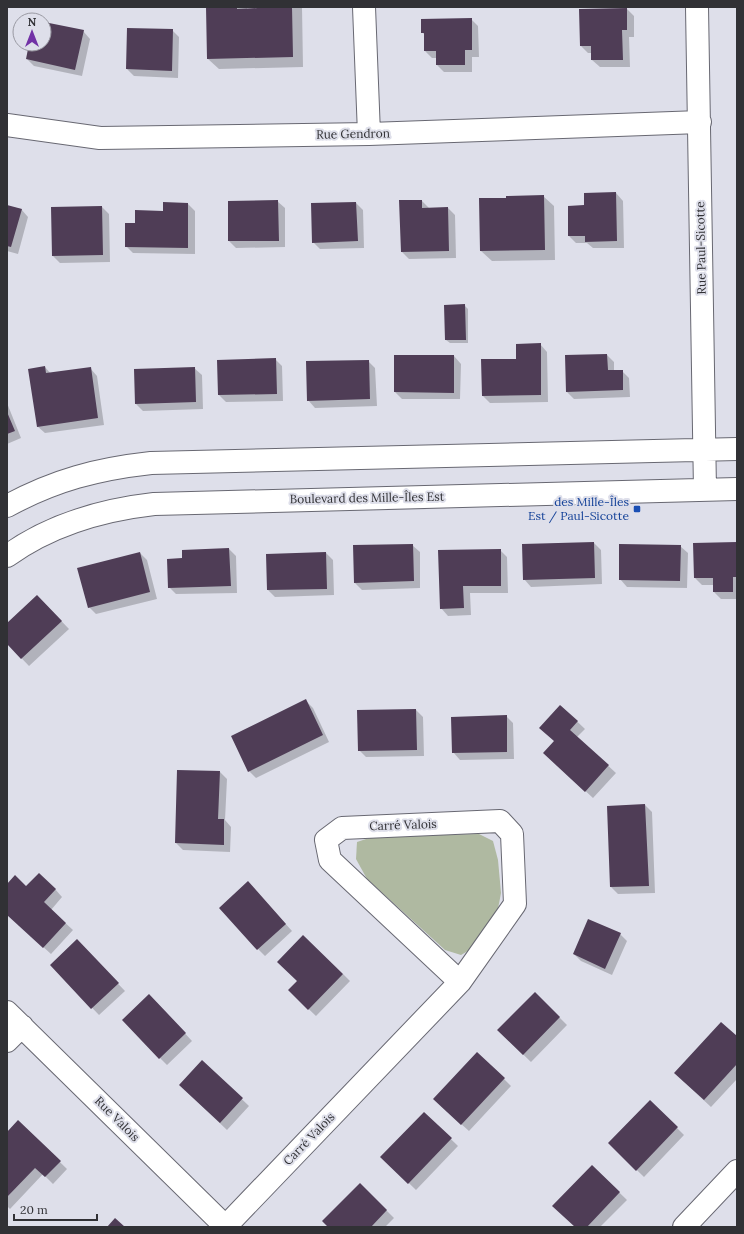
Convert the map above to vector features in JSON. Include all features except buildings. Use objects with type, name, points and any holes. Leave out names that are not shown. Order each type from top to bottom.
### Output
[{"type":"street","points":[[364,7],[369,134]]},
{"type":"street","name":"Rue Paul-Sicotte","points":[[697,7],[705,490]]},
{"type":"street","name":"Rue Gendron","points":[[7,125],[100,138],[369,134],[700,122]]},
{"type":"street","points":[[7,506],[47,487],[88,473],[109,468],[151,463],[737,449]]},
{"type":"street","name":"Boulevard des Mille-Îles Est","points":[[7,556],[20,546],[63,525],[110,510],[154,504],[737,489]]},
{"type":"street","name":"Carré Valois","points":[[225,1227],[460,982],[515,904],[512,834],[500,821],[342,828],[326,840],[330,860],[460,982]]},
{"type":"street","points":[[7,1041],[14,1019]]},
{"type":"street","name":"Rue Valois","points":[[14,1019],[225,1227]]},
{"type":"street","points":[[684,1227],[737,1171]]},
{"type":"green space","points":[[479,834],[493,841],[498,860],[501,893],[497,914],[473,948],[461,955],[445,950],[367,879],[356,859],[357,842],[375,836]]},
{"type":"place","name":"des Mille-Îles Est / Paul-Sicotte","points":[[637,509]]}]
